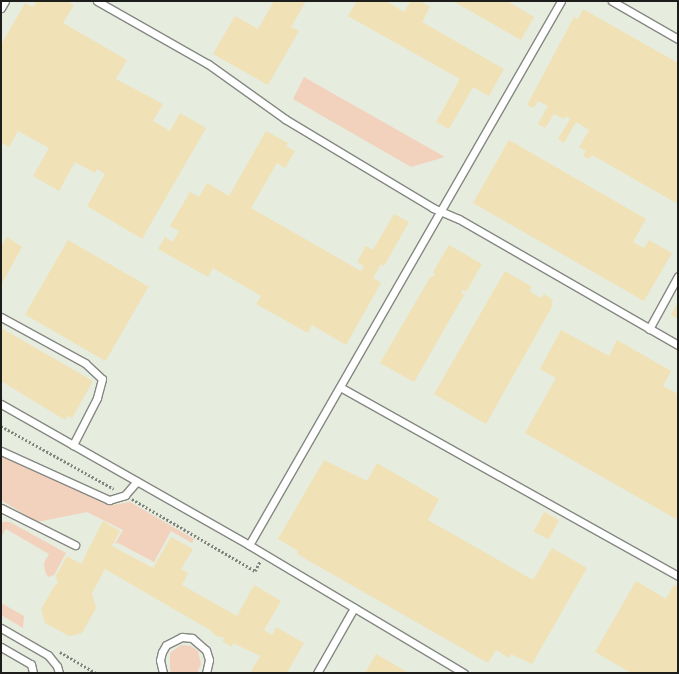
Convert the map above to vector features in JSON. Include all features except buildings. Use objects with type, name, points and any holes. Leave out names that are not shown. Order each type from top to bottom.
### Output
[{"type":"lane","points":[[1,8],[5,1]]},
{"type":"lane","points":[[97,1],[208,64],[285,120],[440,211],[459,219],[678,345]]},
{"type":"lane","points":[[249,545],[561,1]]},
{"type":"lane","points":[[612,1],[678,39]]},
{"type":"lane","points":[[649,329],[678,276]]},
{"type":"lane","points":[[1,317],[85,363],[102,379],[97,398],[73,445]]},
{"type":"lane","points":[[340,386],[678,576]]},
{"type":"lane","points":[[1,404],[249,545],[464,673]]},
{"type":"lane","points":[[1,451],[109,500],[125,495],[137,481]]},
{"type":"lane","points":[[1,508],[75,545]]},
{"type":"lane","points":[[317,673],[354,608]]},
{"type":"lane","points":[[1,628],[48,654],[57,666],[59,673]]},
{"type":"lane","points":[[162,672],[162,652],[166,645],[182,637],[192,638],[206,650],[209,660],[206,673]]},
{"type":"lane","points":[[1,647],[31,664],[33,673]]},
{"type":"path","points":[[1,426],[125,495],[255,571],[264,554]]},
{"type":"shaded area","points":[[1,1],[678,1],[678,673],[1,673]]},
{"type":"shaded area","points":[[304,77],[445,157],[411,167],[293,99]]},
{"type":"shaded area","points":[[1,455],[113,505],[130,502],[194,539],[192,543],[171,531],[154,562],[118,543],[115,544],[123,530],[87,512],[37,522],[1,500]]},
{"type":"shaded area","points":[[1,522],[10,522],[66,553],[54,575],[48,577],[45,571],[44,563],[49,554],[6,529],[1,537]]},
{"type":"shaded area","points":[[1,603],[24,616],[23,628],[1,615]]},
{"type":"shaded area","points":[[181,645],[191,646],[198,651],[201,664],[197,673],[172,673],[170,670],[170,653]]}]
